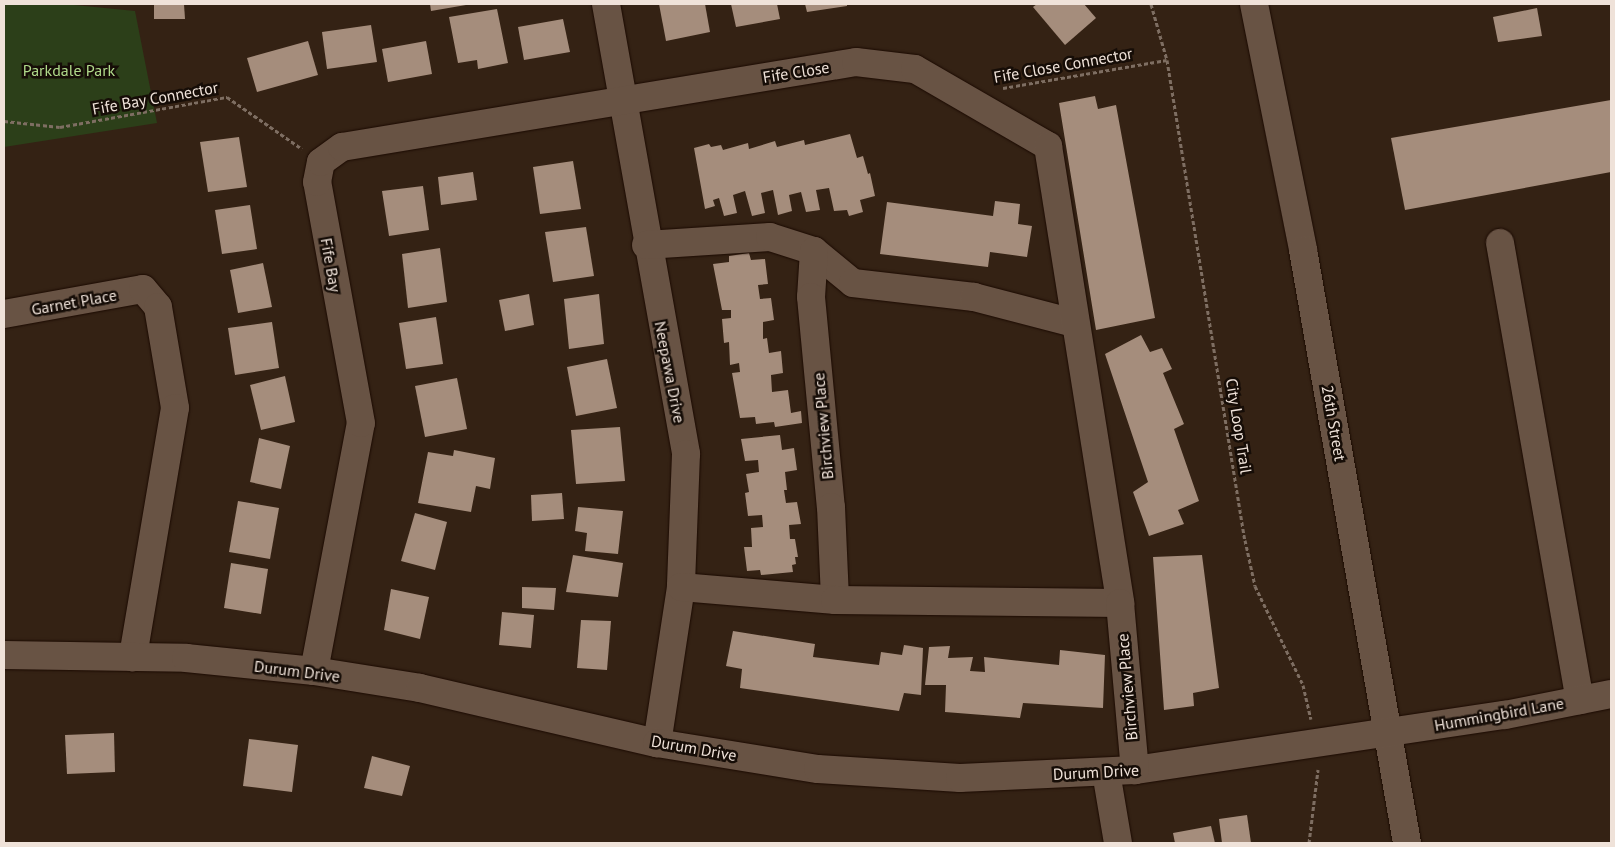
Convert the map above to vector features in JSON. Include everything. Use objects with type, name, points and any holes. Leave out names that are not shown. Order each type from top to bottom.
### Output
[{"type":"street","name":"Neepawa Drive","points":[[606,4],[646,245],[686,454],[680,587],[657,743]]},
{"type":"street","name":"26th Street","points":[[1254,4],[1303,250],[1407,843]]},
{"type":"street","name":"Fife Close","points":[[622,100],[856,62],[915,69],[964,95],[1048,146]]},
{"type":"street","points":[[321,162],[342,147],[622,100]]},
{"type":"street","name":"Birchview Place","points":[[1048,146],[1074,323],[1120,603],[1135,770]]},
{"type":"street","name":"Fife Bay","points":[[314,671],[361,423],[317,182],[321,162]]},
{"type":"street","points":[[646,245],[770,237],[814,252],[853,283],[974,297],[1074,323]]},
{"type":"street","points":[[1500,243],[1580,700]]},
{"type":"street","name":"Birchview Place","points":[[814,252],[811,297],[831,507],[835,600]]},
{"type":"street","name":"Garnet Place","points":[[4,314],[143,289],[158,307],[175,408],[133,657]]},
{"type":"street","points":[[680,587],[835,600],[1120,603]]},
{"type":"street","name":"Durum Drive","points":[[4,656],[186,658],[314,671],[420,688],[657,743],[818,769],[960,778],[1135,770],[1388,733]]},
{"type":"street","name":"Hummingbird Lane","points":[[1388,733],[1611,694]]},
{"type":"street","points":[[1106,772],[1118,843]]},
{"type":"path","name":"City Loop Trail","points":[[1151,4],[1167,60],[1244,540],[1255,586],[1303,685],[1315,743],[1318,767],[1309,843]]},
{"type":"path","name":"Fife Close Connector","points":[[964,95],[1167,60]]},
{"type":"path","name":"Fife Bay Connector","points":[[4,121],[60,127],[227,97],[321,162]]},
{"type":"green space","name":"Parkdale Park","points":[[4,4],[64,4],[135,11],[157,123],[4,147]]},
{"type":"building","points":[[154,4],[184,4],[185,19],[154,19]]},
{"type":"building","points":[[430,4],[466,4],[466,5],[431,11]]},
{"type":"building","points":[[659,4],[705,4],[710,32],[666,41]]},
{"type":"building","points":[[731,4],[777,4],[780,19],[736,27]]},
{"type":"building","points":[[805,4],[847,4],[847,6],[807,12]]},
{"type":"building","points":[[1037,4],[1084,4],[1096,18],[1065,45],[1033,7]]},
{"type":"building","points":[[1537,8],[1542,36],[1498,42],[1493,17]]},
{"type":"building","points":[[497,9],[508,63],[478,69],[477,60],[458,63],[449,17]]},
{"type":"building","points":[[563,19],[570,52],[524,60],[518,27]]},
{"type":"building","points":[[371,25],[377,62],[327,69],[322,32]]},
{"type":"building","points":[[308,41],[318,75],[257,92],[247,58]]},
{"type":"building","points":[[426,41],[432,74],[388,82],[382,49]]},
{"type":"building","points":[[1095,96],[1098,109],[1116,105],[1155,318],[1096,330],[1059,103]]},
{"type":"building","points":[[1611,100],[1611,172],[1405,210],[1391,138]]},
{"type":"building","points":[[850,134],[857,158],[863,156],[868,174],[870,173],[875,196],[860,200],[863,212],[849,216],[847,210],[834,211],[829,188],[816,190],[820,210],[806,212],[801,192],[789,195],[792,211],[778,215],[773,190],[761,193],[765,213],[752,216],[745,191],[733,195],[737,213],[724,216],[719,198],[713,200],[715,206],[705,209],[694,148],[709,144],[711,147],[721,145],[723,150],[748,143],[749,149],[775,141],[777,147],[804,140],[805,145]]},
{"type":"building","points":[[239,137],[247,187],[208,192],[200,142]]},
{"type":"building","points":[[573,161],[581,209],[540,214],[533,167]]},
{"type":"building","points":[[473,172],[477,200],[441,205],[438,177]]},
{"type":"building","points":[[423,186],[429,230],[389,236],[382,191]]},
{"type":"building","points":[[995,201],[1020,204],[1018,224],[1032,226],[1027,257],[990,252],[988,267],[880,254],[887,202],[993,216]]},
{"type":"building","points":[[250,205],[257,249],[222,254],[215,210]]},
{"type":"building","points":[[586,227],[594,276],[553,282],[545,232]]},
{"type":"building","points":[[440,248],[447,302],[408,308],[402,254]]},
{"type":"building","points":[[749,253],[751,260],[765,259],[768,284],[758,285],[760,299],[771,298],[774,320],[763,322],[763,339],[767,338],[769,353],[781,351],[783,373],[771,375],[772,392],[788,390],[791,413],[801,411],[802,423],[775,427],[774,422],[756,424],[755,417],[740,418],[732,373],[740,372],[739,363],[730,365],[729,342],[724,343],[722,319],[731,318],[731,310],[722,310],[713,264],[729,262],[729,256]]},
{"type":"building","points":[[263,263],[272,307],[238,313],[230,270]]},
{"type":"building","points":[[529,294],[534,325],[505,331],[499,300]]},
{"type":"building","points":[[599,294],[604,344],[569,349],[564,299]]},
{"type":"building","points":[[436,317],[443,364],[406,369],[399,323]]},
{"type":"building","points":[[272,322],[279,368],[235,375],[228,328]]},
{"type":"building","points":[[1141,335],[1150,352],[1162,348],[1172,369],[1163,373],[1184,424],[1174,429],[1199,501],[1178,510],[1184,524],[1149,536],[1133,492],[1148,482],[1105,354]]},
{"type":"building","points":[[607,359],[617,408],[576,416],[567,367]]},
{"type":"building","points":[[285,376],[295,422],[261,430],[250,385]]},
{"type":"building","points":[[457,378],[467,429],[425,437],[415,386]]},
{"type":"building","points":[[620,427],[625,481],[576,484],[571,430]]},
{"type":"building","points":[[780,435],[782,450],[794,448],[797,470],[785,472],[787,490],[784,490],[786,503],[797,502],[801,524],[789,525],[790,539],[795,539],[798,557],[795,557],[796,564],[792,565],[793,572],[761,575],[760,570],[747,571],[744,547],[752,547],[751,528],[763,527],[762,515],[748,516],[745,493],[749,492],[746,474],[759,472],[758,460],[745,461],[741,439]]},
{"type":"building","points":[[259,438],[290,446],[281,489],[250,482]]},
{"type":"building","points":[[454,450],[495,458],[490,489],[476,486],[471,512],[418,503],[428,452],[453,456]]},
{"type":"building","points":[[562,493],[564,519],[532,521],[531,495]]},
{"type":"building","points":[[238,501],[279,508],[270,559],[229,552]]},
{"type":"building","points":[[578,507],[623,511],[618,554],[585,551],[587,533],[575,531]]},
{"type":"building","points":[[415,513],[447,522],[435,570],[401,561]]},
{"type":"building","points":[[573,555],[623,563],[618,597],[566,592]]},
{"type":"building","points":[[1202,555],[1219,688],[1193,693],[1194,706],[1164,710],[1153,557]]},
{"type":"building","points":[[231,563],[268,569],[261,614],[224,608]]},
{"type":"building","points":[[522,587],[556,588],[554,610],[522,608]]},
{"type":"building","points":[[391,589],[429,597],[420,639],[384,630]]},
{"type":"building","points":[[502,612],[534,615],[531,648],[499,645]]},
{"type":"building","points":[[581,620],[611,621],[607,670],[577,668]]},
{"type":"building","points":[[733,631],[815,644],[813,657],[879,665],[881,652],[902,655],[904,645],[923,648],[921,695],[904,693],[899,711],[740,688],[742,669],[726,666]]},
{"type":"building","points":[[950,646],[948,658],[973,657],[970,671],[985,672],[984,657],[1059,665],[1060,650],[1105,655],[1103,708],[1023,703],[1020,718],[945,712],[946,685],[925,685],[929,647]]},
{"type":"building","points":[[114,733],[115,772],[67,774],[65,735]]},
{"type":"building","points":[[249,739],[298,745],[292,792],[243,786]]},
{"type":"building","points":[[372,756],[410,766],[402,796],[364,788]]},
{"type":"building","points":[[1247,815],[1251,843],[1222,843],[1219,819]]},
{"type":"building","points":[[1211,826],[1215,843],[1175,843],[1173,833]]}]
